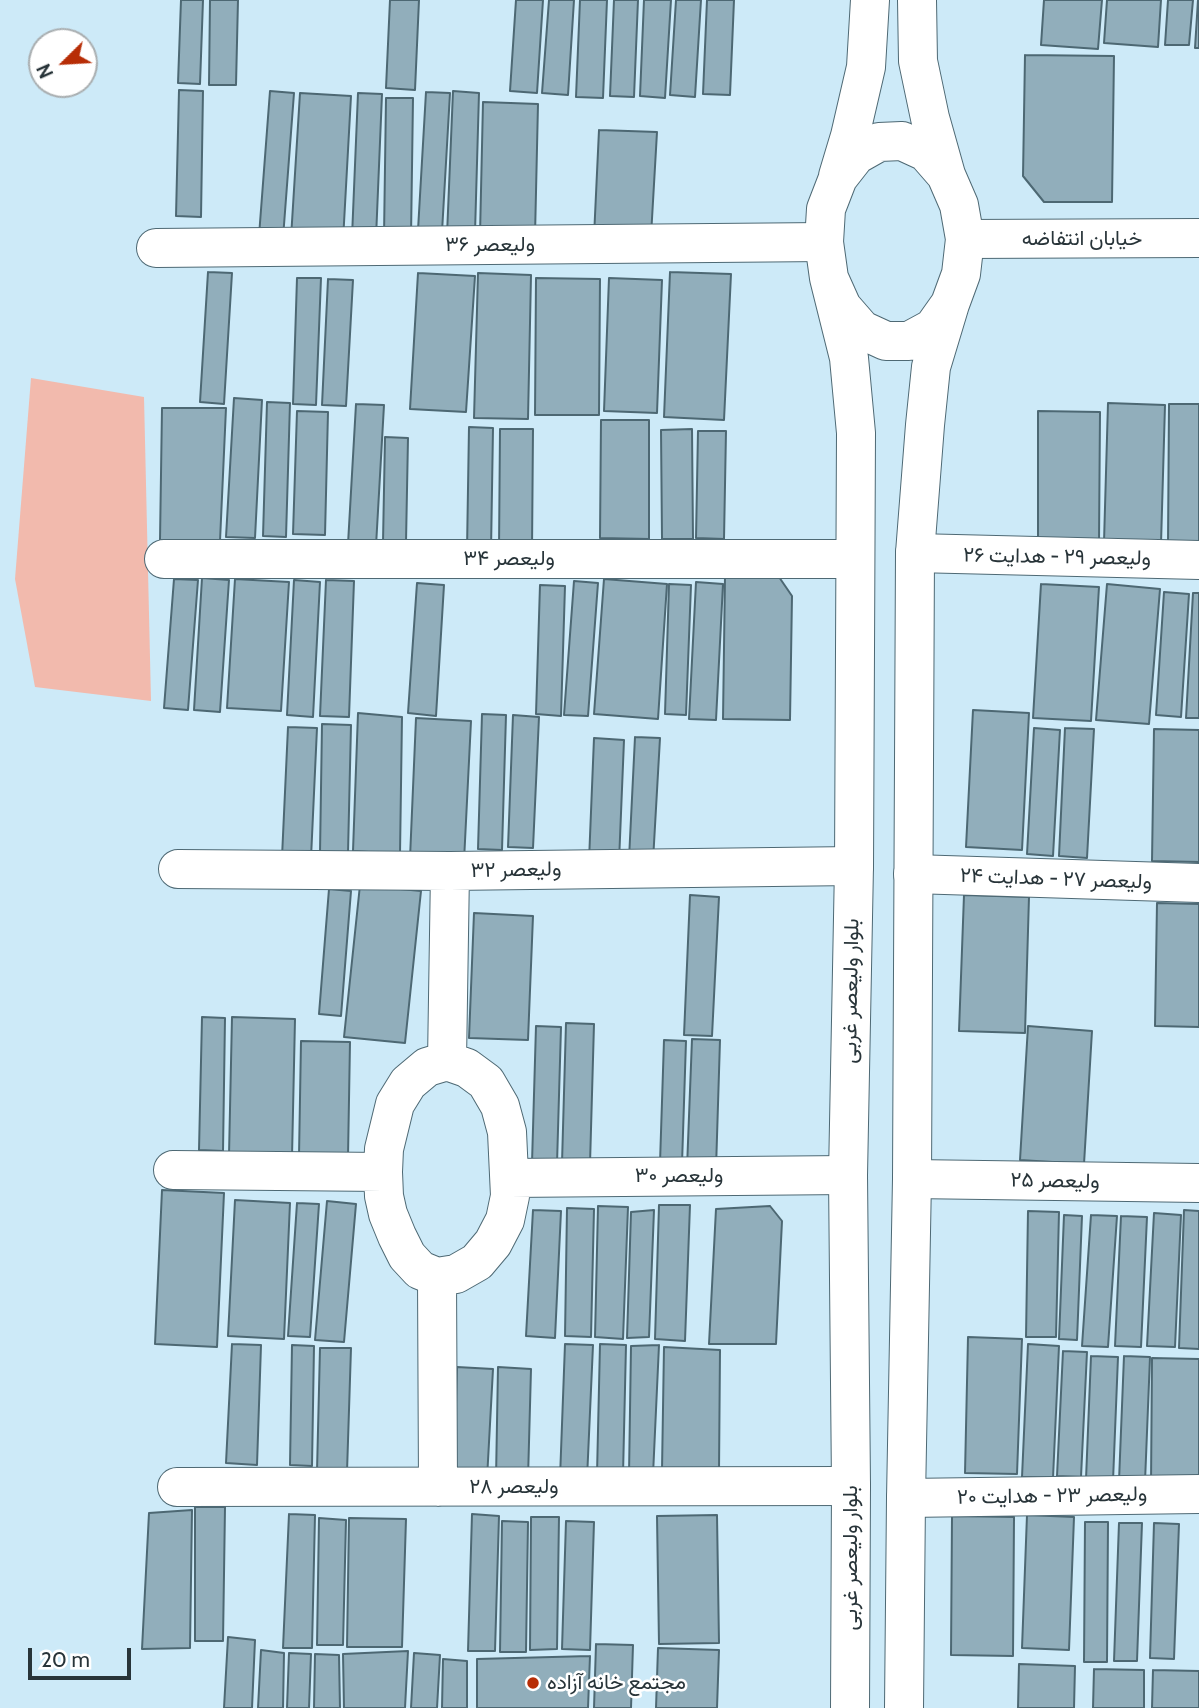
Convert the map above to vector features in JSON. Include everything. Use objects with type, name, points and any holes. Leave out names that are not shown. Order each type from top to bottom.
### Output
[{"type":"street","points":[[870,0],[866,67],[850,136],[826,209],[826,260],[842,307],[862,330],[886,341],[909,341],[933,328],[950,304]]},
{"type":"street","points":[[904,1708],[912,1179],[915,553],[931,368],[961,274],[965,239],[959,205],[946,175],[930,118],[918,61],[917,0]]},
{"type":"street","points":[[838,178],[856,155],[879,142],[902,141],[926,152],[946,175]]},
{"type":"street","name":"خیابان انتفاضه","points":[[965,239],[1199,238]]},
{"type":"street","name":"ولیعصر ۳۶","points":[[156,248],[826,260]]},
{"type":"street","name":"بلوار ولیعصر غربی","points":[[826,260],[849,358],[855,421],[854,866],[848,1175],[850,1708]]},
{"type":"street","name":"ولیعصر ۲۹ - هدایت ۲۶","points":[[915,553],[1199,560]]},
{"type":"street","name":"ولیعصر ۳۴","points":[[164,559],[854,559]]},
{"type":"street","name":"ولیعصر ۳۲","points":[[178,869],[450,871],[854,866]]},
{"type":"street","points":[[447,1061],[450,871]]},
{"type":"street","name":"ولیعصر ۲۷ - هدایت ۲۴","points":[[913,874],[1199,883]]},
{"type":"street","points":[[447,1061],[467,1068],[486,1082],[500,1106],[507,1132],[510,1196],[505,1220],[493,1243],[477,1262],[456,1274],[437,1277],[420,1270],[407,1255],[397,1236],[384,1196],[384,1149],[395,1104],[408,1083],[426,1067],[447,1061]]},
{"type":"street","points":[[173,1170],[383,1172]]},
{"type":"street","name":"ولیعصر ۳۰","points":[[510,1178],[848,1175]]},
{"type":"street","name":"ولیعصر ۲۵","points":[[912,1179],[1199,1183]]},
{"type":"street","points":[[437,1277],[438,1487]]},
{"type":"street","name":"ولیعصر ۲۸","points":[[177,1488],[851,1486]]},
{"type":"street","name":"ولیعصر ۲۳ - هدایت ۲۰","points":[[906,1498],[1199,1494]]},
{"type":"shaded area","points":[[31,378],[144,397],[151,701],[35,687],[15,579]]},
{"type":"building","points":[[181,0],[203,0],[200,84],[178,83]]},
{"type":"building","points":[[210,0],[238,0],[236,85],[209,85]]},
{"type":"building","points":[[390,0],[419,0],[415,90],[386,88]]},
{"type":"building","points":[[516,0],[543,0],[537,93],[510,91]]},
{"type":"building","points":[[549,0],[574,0],[568,95],[542,93]]},
{"type":"building","points":[[580,0],[607,0],[603,98],[576,97]]},
{"type":"building","points":[[614,0],[638,0],[634,97],[610,96]]},
{"type":"building","points":[[644,0],[671,0],[665,98],[640,96]]},
{"type":"building","points":[[676,0],[701,0],[695,97],[670,95]]},
{"type":"building","points":[[707,0],[734,0],[730,95],[703,94]]},
{"type":"building","points":[[1044,0],[1102,0],[1098,49],[1041,45]]},
{"type":"building","points":[[1107,0],[1161,0],[1158,47],[1104,43]]},
{"type":"building","points":[[1168,0],[1193,0],[1189,45],[1165,45]]},
{"type":"building","points":[[1198,0],[1199,48],[1195,48]]},
{"type":"building","points":[[1025,55],[1114,56],[1112,202],[1044,202],[1023,176]]},
{"type":"building","points":[[179,90],[203,91],[201,217],[176,216]]},
{"type":"building","points":[[270,91],[294,93],[283,238],[259,236]]},
{"type":"building","points":[[453,91],[479,93],[475,233],[447,235]]},
{"type":"building","points":[[426,92],[450,93],[442,232],[418,230]]},
{"type":"building","points":[[300,93],[351,96],[343,241],[291,238]]},
{"type":"building","points":[[358,93],[382,94],[376,238],[352,237]]},
{"type":"building","points":[[386,98],[413,98],[411,237],[384,236]]},
{"type":"building","points":[[483,102],[538,104],[535,236],[480,235]]},
{"type":"building","points":[[599,130],[657,132],[651,236],[594,237]]},
{"type":"building","points":[[208,272],[232,273],[224,404],[200,402]]},
{"type":"building","points":[[670,272],[731,274],[724,420],[664,417]]},
{"type":"building","points":[[418,273],[475,276],[466,412],[410,409]]},
{"type":"building","points":[[478,273],[531,275],[528,419],[474,418]]},
{"type":"building","points":[[297,278],[321,278],[316,405],[293,404]]},
{"type":"building","points":[[536,278],[600,279],[599,415],[535,415]]},
{"type":"building","points":[[609,278],[662,280],[657,413],[604,411]]},
{"type":"building","points":[[328,279],[353,280],[346,406],[322,405]]},
{"type":"building","points":[[234,398],[262,400],[255,538],[226,537]]},
{"type":"building","points":[[267,402],[290,403],[286,537],[263,536]]},
{"type":"building","points":[[1108,403],[1165,405],[1161,544],[1104,542]]},
{"type":"building","points":[[356,404],[384,405],[376,546],[348,544]]},
{"type":"building","points":[[1169,404],[1199,404],[1199,543],[1168,543]]},
{"type":"building","points":[[162,408],[226,408],[220,541],[160,540]]},
{"type":"building","points":[[297,411],[328,412],[325,535],[293,534]]},
{"type":"building","points":[[1038,411],[1100,412],[1099,543],[1038,542]]},
{"type":"building","points":[[601,420],[649,420],[649,539],[600,538]]},
{"type":"building","points":[[469,427],[493,428],[491,551],[467,550]]},
{"type":"building","points":[[500,429],[533,429],[532,550],[499,550]]},
{"type":"building","points":[[692,429],[693,539],[662,539],[661,430]]},
{"type":"building","points":[[698,431],[726,431],[724,539],[696,538]]},
{"type":"building","points":[[385,437],[408,438],[406,542],[383,542]]},
{"type":"building","points":[[725,576],[779,577],[792,596],[790,720],[723,719]]},
{"type":"building","points":[[202,578],[229,580],[220,712],[194,710]]},
{"type":"building","points":[[174,579],[198,580],[188,710],[164,708]]},
{"type":"building","points":[[235,579],[289,582],[281,711],[227,708]]},
{"type":"building","points":[[604,579],[667,584],[658,719],[594,714]]},
{"type":"building","points":[[294,580],[320,582],[313,717],[287,715]]},
{"type":"building","points":[[326,580],[354,581],[349,717],[320,716]]},
{"type":"building","points":[[574,581],[598,583],[588,716],[564,715]]},
{"type":"building","points":[[696,582],[723,584],[716,720],[689,719]]},
{"type":"building","points":[[417,583],[444,585],[436,716],[408,713]]},
{"type":"building","points":[[669,584],[691,585],[686,715],[665,714]]},
{"type":"building","points":[[1041,584],[1099,587],[1091,721],[1033,718]]},
{"type":"building","points":[[1107,584],[1160,589],[1149,724],[1096,720]]},
{"type":"building","points":[[540,585],[565,586],[561,716],[536,714]]},
{"type":"building","points":[[1164,592],[1189,594],[1181,717],[1156,715]]},
{"type":"building","points":[[1193,593],[1199,593],[1199,718],[1186,718]]},
{"type":"building","points":[[973,710],[1029,713],[1022,850],[966,847]]},
{"type":"building","points":[[358,713],[402,717],[400,854],[353,851]]},
{"type":"building","points":[[482,714],[506,715],[502,850],[478,849]]},
{"type":"building","points":[[513,715],[539,717],[533,848],[508,847]]},
{"type":"building","points":[[416,718],[471,721],[464,861],[410,858]]},
{"type":"building","points":[[322,724],[351,725],[348,853],[320,853]]},
{"type":"building","points":[[288,727],[317,728],[311,858],[282,857]]},
{"type":"building","points":[[1034,728],[1060,730],[1053,856],[1027,854]]},
{"type":"building","points":[[1065,728],[1094,729],[1087,858],[1059,856]]},
{"type":"building","points":[[1154,729],[1199,730],[1199,862],[1152,861]]},
{"type":"building","points":[[635,737],[660,738],[653,861],[629,859]]},
{"type":"building","points":[[594,738],[624,740],[619,862],[589,861]]},
{"type":"building","points":[[360,885],[421,891],[405,1043],[344,1037]]},
{"type":"building","points":[[329,889],[351,891],[341,1016],[319,1014]]},
{"type":"building","points":[[690,895],[719,897],[712,1036],[684,1035]]},
{"type":"building","points":[[964,895],[1029,897],[1025,1033],[959,1031]]},
{"type":"building","points":[[1157,903],[1199,904],[1199,1027],[1155,1026]]},
{"type":"building","points":[[474,913],[533,916],[528,1040],[469,1038]]},
{"type":"building","points":[[202,1017],[225,1018],[223,1151],[199,1150]]},
{"type":"building","points":[[232,1017],[295,1019],[292,1157],[229,1155]]},
{"type":"building","points":[[566,1023],[594,1024],[590,1164],[562,1163]]},
{"type":"building","points":[[536,1026],[561,1027],[557,1164],[532,1163]]},
{"type":"building","points":[[1028,1026],[1092,1031],[1084,1164],[1020,1160]]},
{"type":"building","points":[[692,1039],[720,1040],[716,1169],[687,1168]]},
{"type":"building","points":[[664,1040],[686,1041],[682,1164],[660,1163]]},
{"type":"building","points":[[301,1041],[350,1042],[348,1157],[299,1156]]},
{"type":"building","points":[[162,1190],[224,1193],[217,1347],[155,1344]]},
{"type":"building","points":[[235,1200],[290,1203],[284,1339],[228,1336]]},
{"type":"building","points":[[327,1201],[356,1204],[344,1342],[315,1340]]},
{"type":"building","points":[[297,1203],[319,1204],[310,1337],[288,1336]]},
{"type":"building","points":[[659,1205],[690,1205],[685,1341],[655,1339]]},
{"type":"building","points":[[598,1206],[628,1207],[623,1339],[595,1337]]},
{"type":"building","points":[[770,1206],[782,1221],[776,1344],[709,1344],[716,1209]]},
{"type":"building","points":[[567,1208],[594,1209],[591,1337],[565,1336]]},
{"type":"building","points":[[533,1210],[561,1211],[555,1338],[526,1336]]},
{"type":"building","points":[[654,1210],[649,1337],[627,1338],[631,1212]]},
{"type":"building","points":[[1184,1210],[1199,1211],[1199,1349],[1179,1348]]},
{"type":"building","points":[[1028,1211],[1059,1212],[1056,1337],[1026,1337]]},
{"type":"building","points":[[1154,1213],[1181,1215],[1175,1347],[1147,1346]]},
{"type":"building","points":[[1064,1215],[1082,1216],[1077,1340],[1059,1339]]},
{"type":"building","points":[[1091,1215],[1117,1216],[1108,1347],[1082,1346]]},
{"type":"building","points":[[1121,1216],[1147,1217],[1141,1347],[1115,1346]]},
{"type":"building","points":[[968,1337],[1022,1339],[1017,1474],[965,1473]]},
{"type":"building","points":[[232,1344],[261,1345],[257,1465],[226,1463]]},
{"type":"building","points":[[565,1344],[593,1345],[587,1479],[560,1478]]},
{"type":"building","points":[[600,1344],[626,1345],[623,1475],[597,1474]]},
{"type":"building","points":[[1028,1344],[1059,1346],[1053,1478],[1022,1477]]},
{"type":"building","points":[[292,1345],[314,1346],[312,1466],[290,1465]]},
{"type":"building","points":[[659,1345],[653,1475],[629,1475],[631,1346]]},
{"type":"building","points":[[664,1347],[720,1350],[719,1472],[662,1470]]},
{"type":"building","points":[[320,1348],[351,1348],[347,1472],[317,1471]]},
{"type":"building","points":[[1063,1351],[1087,1352],[1081,1477],[1057,1476]]},
{"type":"building","points":[[1091,1356],[1118,1357],[1113,1481],[1086,1479]]},
{"type":"building","points":[[1124,1356],[1150,1357],[1145,1482],[1119,1481]]},
{"type":"building","points":[[1152,1358],[1199,1359],[1199,1486],[1151,1485]]},
{"type":"building","points":[[457,1367],[493,1369],[487,1479],[454,1477]]},
{"type":"building","points":[[498,1367],[531,1369],[528,1479],[496,1478]]},
{"type":"building","points":[[195,1507],[225,1507],[223,1641],[195,1641]]},
{"type":"building","points":[[192,1510],[190,1648],[142,1649],[149,1513]]},
{"type":"building","points":[[289,1514],[315,1515],[312,1648],[283,1648]]},
{"type":"building","points":[[472,1514],[499,1516],[495,1651],[468,1651]]},
{"type":"building","points":[[717,1515],[719,1643],[659,1644],[657,1516]]},
{"type":"building","points":[[1027,1515],[1074,1517],[1069,1650],[1022,1648]]},
{"type":"building","points":[[952,1516],[1014,1517],[1013,1656],[951,1655]]},
{"type":"building","points":[[531,1517],[559,1517],[557,1649],[530,1650]]},
{"type":"building","points":[[319,1518],[346,1520],[343,1645],[317,1645]]},
{"type":"building","points":[[349,1518],[406,1519],[402,1647],[347,1647]]},
{"type":"building","points":[[502,1521],[528,1522],[526,1652],[500,1652]]},
{"type":"building","points":[[566,1521],[594,1522],[590,1650],[562,1649]]},
{"type":"building","points":[[1085,1522],[1108,1522],[1107,1662],[1084,1662]]},
{"type":"building","points":[[1119,1523],[1142,1523],[1137,1661],[1114,1661]]},
{"type":"building","points":[[1154,1523],[1179,1524],[1174,1659],[1150,1658]]},
{"type":"building","points":[[228,1637],[255,1640],[252,1708],[224,1708]]},
{"type":"building","points":[[596,1644],[633,1645],[631,1708],[594,1708]]},
{"type":"building","points":[[658,1648],[719,1650],[717,1708],[656,1708]]},
{"type":"building","points":[[261,1650],[284,1653],[283,1708],[258,1708]]},
{"type":"building","points":[[408,1651],[405,1708],[344,1708],[343,1654]]},
{"type":"building","points":[[289,1653],[311,1654],[309,1708],[287,1708]]},
{"type":"building","points":[[414,1653],[440,1655],[437,1708],[411,1708]]},
{"type":"building","points":[[315,1654],[339,1655],[340,1708],[314,1708]]},
{"type":"building","name":"مجتمع خانه آزاده","points":[[590,1656],[588,1708],[477,1708],[477,1659]]},
{"type":"building","points":[[443,1659],[467,1661],[467,1708],[442,1708]]},
{"type":"building","points":[[1019,1664],[1075,1666],[1074,1708],[1018,1708]]},
{"type":"building","points":[[1094,1669],[1144,1670],[1144,1708],[1093,1708]]},
{"type":"building","points":[[1153,1670],[1199,1671],[1199,1708],[1152,1708]]},
{"type":"place","name":"مجتمع خانه آزاده","points":[[533,1683]]}]
